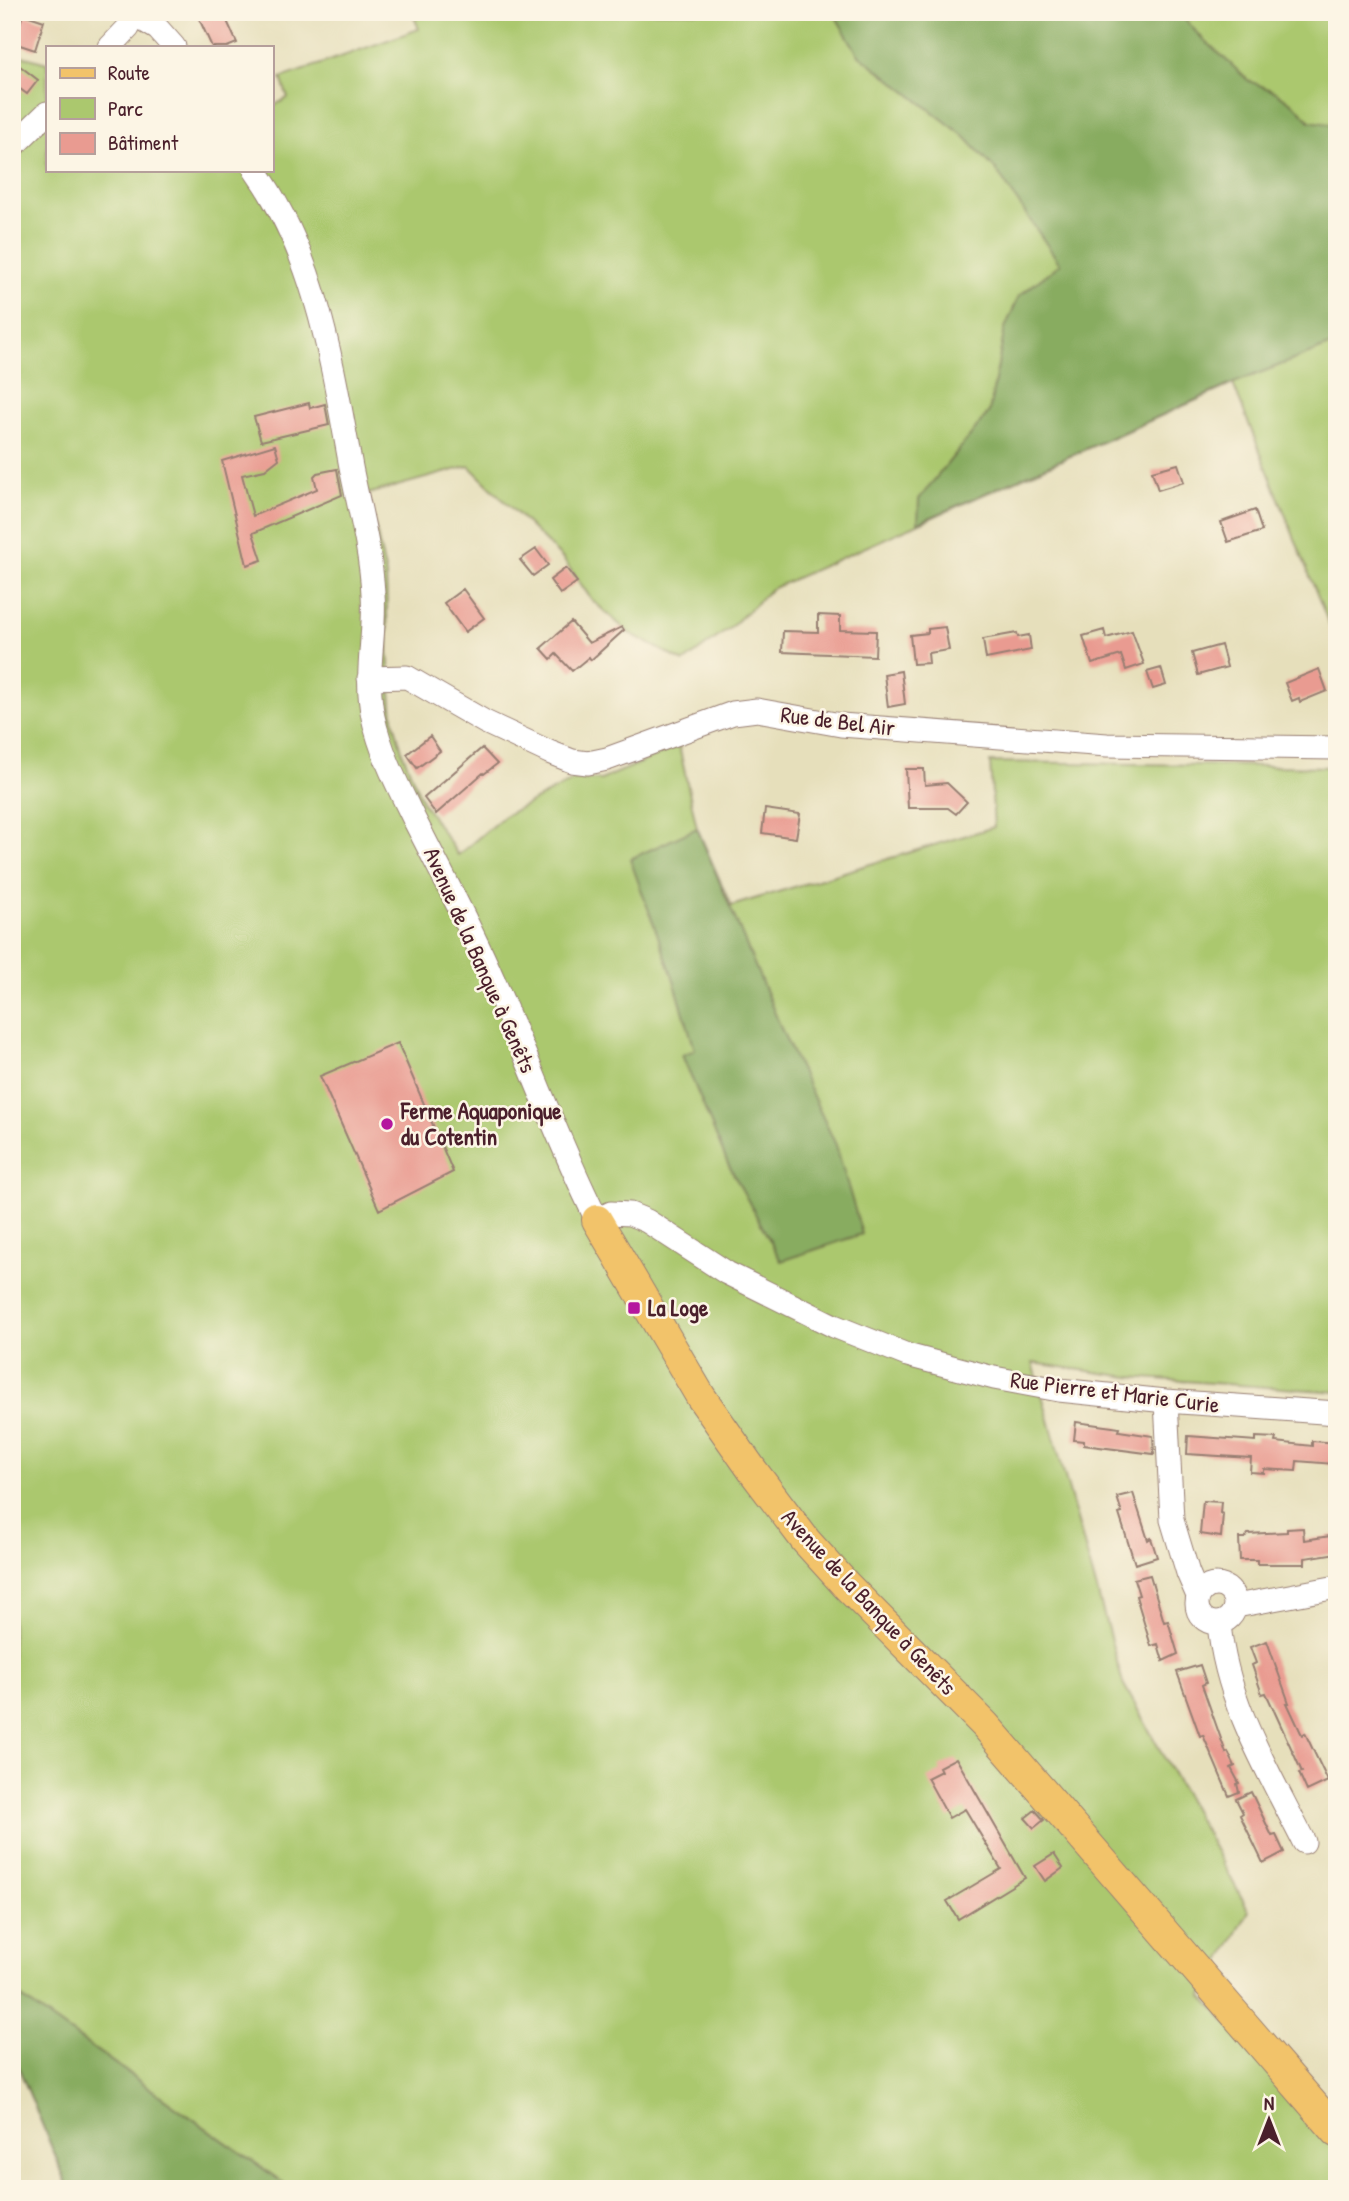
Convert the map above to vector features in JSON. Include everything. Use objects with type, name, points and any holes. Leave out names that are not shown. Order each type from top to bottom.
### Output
[{"type":"main road","name":"Avenue de la Banque à Genêts","points":[[597,1220],[606,1240],[701,1396],[806,1541],[985,1725],[1337,2132]]},
{"type":"street","points":[[111,46],[128,28],[136,14],[158,29],[173,46]]},
{"type":"street","points":[[12,147],[46,114]]},
{"type":"street","name":"Avenue de la Banque à Genêts","points":[[256,172],[276,203],[300,256],[325,331],[334,370],[371,572],[373,603],[369,678],[373,718],[398,786],[483,957],[570,1167],[597,1220]]},
{"type":"street","name":"Rue de Bel Air","points":[[369,678],[407,677],[512,735],[572,761],[589,763],[607,759],[733,713],[757,710],[841,725],[1107,745],[1337,748]]},
{"type":"street","name":"Rue Pierre et Marie Curie","points":[[597,1220],[611,1213],[630,1214],[647,1221],[727,1273],[834,1326],[907,1355],[994,1378],[1059,1390],[1166,1401],[1337,1413]]},
{"type":"street","points":[[1166,1401],[1172,1520],[1198,1596],[1201,1615],[1212,1623],[1219,1623],[1231,1617],[1236,1606],[1233,1594],[1224,1586],[1212,1585],[1198,1596]]},
{"type":"street","points":[[1236,1606],[1337,1587]]},
{"type":"street","points":[[1219,1623],[1221,1644],[1236,1703],[1304,1842]]},
{"type":"green space","points":[[412,12],[1337,12],[1337,634],[1333,634],[1233,384],[771,589],[730,628],[684,662],[629,633],[592,600],[563,559],[469,466],[368,494],[386,575],[393,719],[403,754],[422,801],[458,855],[504,816],[574,780],[601,780],[679,746],[697,828],[731,906],[994,827],[990,762],[1337,767],[1337,1392],[1129,1377],[1033,1363],[1123,1683],[1249,1911],[1202,1995],[1337,2144],[1337,2189],[292,2189],[12,1991],[12,53],[46,63],[46,172],[273,172],[273,106],[288,98],[281,78],[419,29]]},
{"type":"green space","points":[[833,12],[1179,12],[1197,33],[1249,81],[1276,92],[1298,108],[1310,121],[1337,125],[1337,343],[1234,383],[918,523],[919,499],[989,412],[1005,328],[1019,296],[1060,264],[996,170],[964,136],[858,54]]},
{"type":"green space","points":[[697,828],[784,1035],[836,1145],[862,1234],[781,1261],[727,1162],[682,1055],[695,1050],[673,977],[630,859]]},
{"type":"green space","points":[[12,1991],[292,2189],[69,2189],[12,2052]]},
{"type":"building","points":[[196,12],[223,12],[237,43],[230,46],[212,46]]},
{"type":"building","points":[[23,14],[44,21],[35,50],[14,43]]},
{"type":"building","points":[[20,66],[38,80],[27,94],[12,83],[12,75]]},
{"type":"building","points":[[309,403],[310,408],[325,404],[329,425],[261,441],[254,417]]},
{"type":"building","points":[[275,445],[279,459],[265,470],[242,475],[253,516],[317,489],[314,476],[317,473],[337,469],[342,495],[253,533],[262,560],[247,565],[222,461]]},
{"type":"building","points":[[1178,464],[1184,482],[1158,490],[1152,471]]},
{"type":"building","points":[[1255,510],[1262,531],[1228,542],[1221,522]]},
{"type":"building","points":[[536,549],[548,565],[533,576],[520,560]]},
{"type":"building","points":[[566,568],[577,582],[560,594],[550,580]]},
{"type":"building","points":[[463,589],[484,618],[465,632],[444,603]]},
{"type":"building","points":[[818,615],[840,616],[840,630],[876,631],[875,656],[782,652],[783,631],[818,632]]},
{"type":"building","points":[[571,622],[589,643],[622,627],[624,630],[591,660],[589,657],[572,671],[556,654],[551,659],[541,648]]},
{"type":"building","points":[[945,627],[949,650],[928,653],[929,663],[913,664],[910,635]]},
{"type":"building","points":[[1104,630],[1106,638],[1132,631],[1144,664],[1126,670],[1121,655],[1092,664],[1083,636]]},
{"type":"building","points":[[1017,633],[1018,637],[1029,635],[1031,650],[986,659],[983,639]]},
{"type":"building","points":[[1221,645],[1227,667],[1198,675],[1192,653]]},
{"type":"building","points":[[1161,668],[1166,685],[1153,689],[1147,672]]},
{"type":"building","points":[[1319,669],[1327,691],[1300,702],[1299,698],[1292,701],[1285,683]]},
{"type":"building","points":[[901,671],[905,704],[888,707],[884,674]]},
{"type":"building","points":[[430,736],[440,751],[417,768],[407,754]]},
{"type":"building","points":[[482,748],[497,764],[436,814],[424,798]]},
{"type":"building","points":[[906,769],[924,769],[925,785],[947,783],[967,802],[956,814],[948,808],[908,808]]},
{"type":"building","points":[[765,809],[800,814],[796,838],[762,833]]},
{"type":"building","name":"Ferme Aquaponique du Cotentin","points":[[398,1043],[453,1172],[379,1210],[320,1076]]},
{"type":"building","points":[[1076,1422],[1153,1436],[1154,1454],[1084,1445],[1084,1441],[1074,1440]]},
{"type":"building","points":[[1188,1436],[1256,1441],[1256,1437],[1276,1438],[1275,1442],[1312,1446],[1312,1441],[1337,1443],[1337,1461],[1334,1461],[1334,1464],[1297,1461],[1296,1471],[1264,1469],[1264,1473],[1250,1472],[1251,1458],[1187,1454]]},
{"type":"building","points":[[1133,1493],[1148,1540],[1151,1538],[1157,1557],[1135,1564],[1119,1514],[1122,1513],[1117,1497]]},
{"type":"building","points":[[1203,1501],[1221,1502],[1221,1537],[1200,1534]]},
{"type":"building","points":[[1303,1528],[1304,1540],[1337,1535],[1337,1553],[1305,1558],[1305,1564],[1257,1564],[1257,1560],[1240,1560],[1239,1538],[1245,1538],[1248,1534],[1287,1532],[1287,1529]]},
{"type":"building","points":[[1150,1575],[1164,1622],[1168,1621],[1178,1654],[1163,1661],[1158,1644],[1151,1646],[1136,1596],[1139,1595],[1134,1579]]},
{"type":"building","points":[[1267,1641],[1287,1703],[1328,1781],[1307,1791],[1299,1773],[1302,1772],[1266,1693],[1262,1694],[1252,1665],[1256,1663],[1250,1647]]},
{"type":"building","points":[[1200,1665],[1206,1683],[1202,1685],[1226,1753],[1228,1752],[1235,1766],[1231,1768],[1239,1783],[1239,1792],[1229,1796],[1203,1735],[1200,1736],[1177,1672]]},
{"type":"building","points":[[956,1758],[1025,1878],[958,1919],[947,1901],[1001,1869],[965,1809],[949,1818],[927,1778],[941,1771],[939,1767]]},
{"type":"building","points":[[1251,1792],[1272,1836],[1276,1835],[1284,1852],[1263,1863],[1240,1815],[1243,1813],[1236,1799]]},
{"type":"building","points":[[1035,1810],[1044,1820],[1034,1828],[1025,1818]]},
{"type":"building","points":[[1054,1854],[1063,1868],[1045,1881],[1035,1866]]},
{"type":"place","name":"Ferme Aquaponique du Cotentin","points":[[387,1124]]},
{"type":"place","name":"La Loge","points":[[634,1308]]}]
